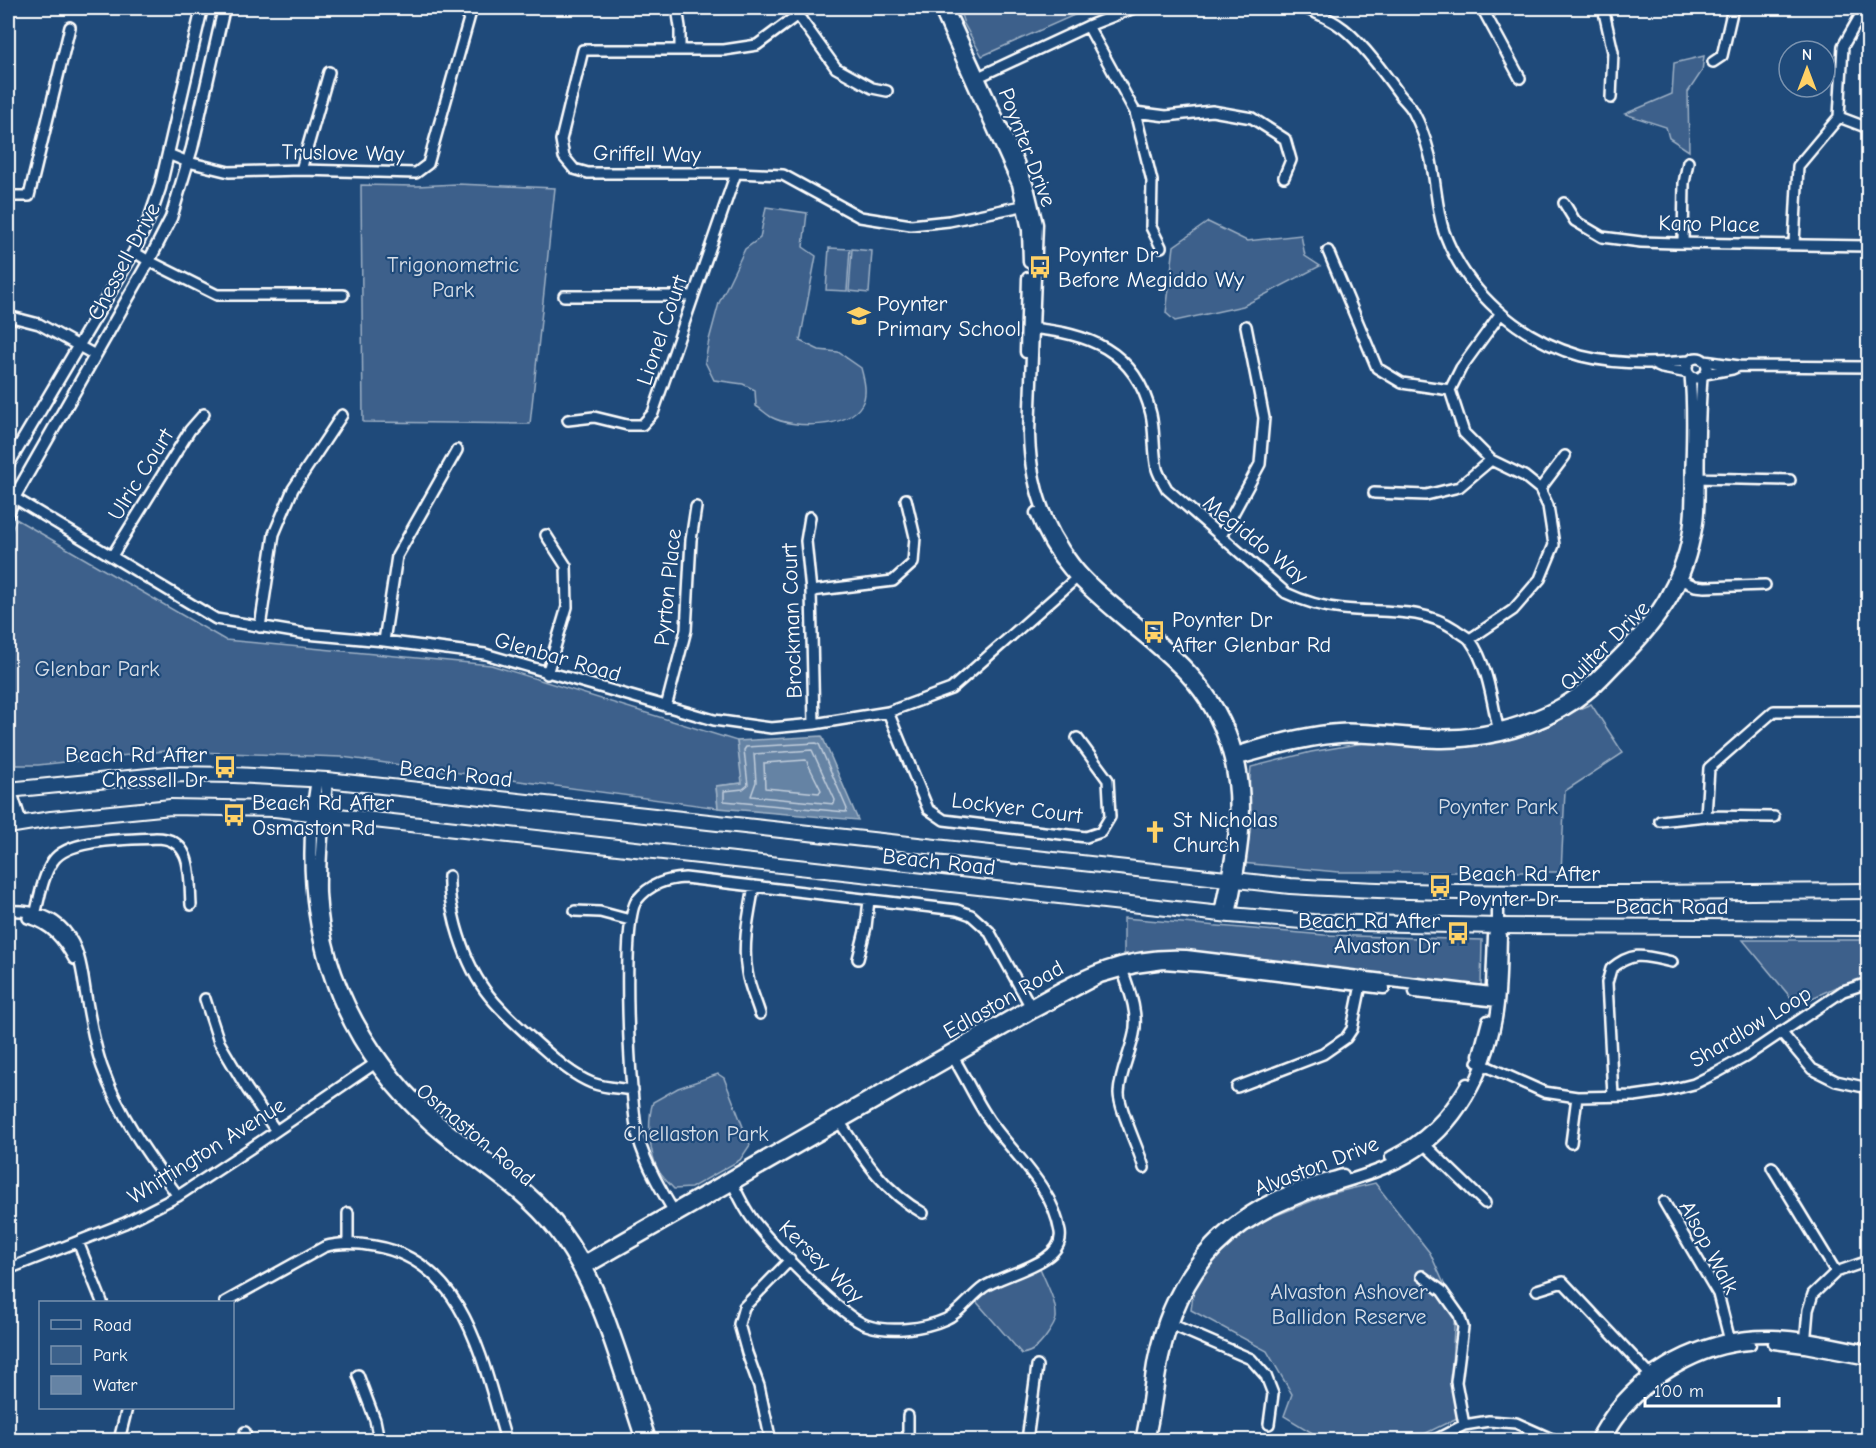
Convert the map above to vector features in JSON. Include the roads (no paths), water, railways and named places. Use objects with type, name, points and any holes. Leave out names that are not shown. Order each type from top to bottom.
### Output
[{"type":"main road","name":"Beach Road","points":[[8,787],[169,774],[322,779],[1290,886],[1355,890],[1869,891]]},
{"type":"main road","name":"Beach Road","points":[[14,824],[171,807],[275,809],[1225,915],[1312,922],[1498,926],[1869,928]]},
{"type":"street","name":"Chessell Drive","points":[[8,465],[134,252],[150,217],[160,188],[202,8]]},
{"type":"street","name":"Chessell Drive","points":[[8,514],[11,496],[149,261],[171,218],[188,162],[224,8]]},
{"type":"street","name":"Truslove Way","points":[[168,154],[188,162],[229,172],[301,170],[416,173],[428,164],[472,8]]},
{"type":"street","points":[[677,8],[680,50]]},
{"type":"street","name":"Griffell Way","points":[[807,8],[757,45],[724,50],[583,50],[561,140],[564,157],[574,169],[588,173],[783,175],[860,217],[911,225],[949,221],[1028,205]]},
{"type":"street","name":"Poynter Drive","points":[[939,8],[1017,160],[1028,205],[1037,224],[1030,328],[1029,434],[1034,481],[1042,510],[1079,576],[1189,667],[1204,685],[1222,714],[1233,757],[1236,793],[1231,879],[1225,915]]},
{"type":"street","name":"Poynter Drive","points":[[947,8],[976,79]]},
{"type":"street","points":[[976,79],[1088,26],[1134,8]]},
{"type":"street","points":[[1304,8],[1345,29],[1413,111],[1430,158],[1439,216],[1451,248],[1478,291],[1501,313],[1543,341],[1583,356],[1655,365],[1696,358],[1739,366],[1869,367]]},
{"type":"street","points":[[1482,8],[1520,78]]},
{"type":"street","points":[[1603,8],[1613,52],[1611,98]]},
{"type":"street","points":[[1713,63],[1722,56],[1733,8]]},
{"type":"street","points":[[1794,244],[1798,166],[1839,117],[1843,46],[1859,18],[1869,13]]},
{"type":"street","points":[[796,14],[836,68],[872,88],[887,91]]},
{"type":"street","points":[[1088,26],[1135,112],[1152,180],[1151,227],[1161,247]]},
{"type":"street","points":[[8,196],[28,196],[70,27]]},
{"type":"street","points":[[301,170],[329,72]]},
{"type":"street","points":[[1135,112],[1166,116],[1212,111],[1251,118],[1285,139],[1291,160],[1284,177]]},
{"type":"street","points":[[1839,117],[1869,128]]},
{"type":"street","points":[[1683,243],[1684,183],[1688,162]]},
{"type":"street","name":"Lionel Court","points":[[568,420],[594,417],[627,425],[642,425],[653,412],[736,173]]},
{"type":"street","name":"Karo Place","points":[[1564,203],[1575,221],[1602,237],[1641,242],[1869,246]]},
{"type":"street","points":[[1328,251],[1377,369],[1402,383],[1450,390]]},
{"type":"street","points":[[134,252],[217,295],[343,295]]},
{"type":"street","points":[[564,296],[692,296]]},
{"type":"street","points":[[1498,728],[1485,670],[1470,639],[1513,610],[1540,579],[1554,545],[1548,506],[1540,489],[1524,476],[1491,460],[1464,434],[1450,390],[1461,369],[1501,313]]},
{"type":"street","points":[[8,316],[39,324],[94,355]]},
{"type":"street","points":[[1221,536],[1260,464],[1264,418],[1246,326]]},
{"type":"street","name":"Megiddo Way","points":[[1030,328],[1080,337],[1110,350],[1127,365],[1142,384],[1152,415],[1158,470],[1167,489],[1286,593],[1306,602],[1345,609],[1398,612],[1431,617],[1470,639]]},
{"type":"street","points":[[1689,361],[1687,366],[1689,374]]},
{"type":"street","points":[[1704,361],[1707,367],[1704,375]]},
{"type":"street","points":[[1655,365],[1696,378],[1739,366]]},
{"type":"street","name":"Quilter Drive","points":[[1689,374],[1695,478]]},
{"type":"street","name":"Quilter Drive","points":[[1233,757],[1346,737],[1465,742],[1521,730],[1543,722],[1576,704],[1590,693],[1653,629],[1664,614],[1678,579],[1688,533],[1704,375]]},
{"type":"street","name":"Ulric Court","points":[[112,556],[185,438],[204,414]]},
{"type":"street","points":[[260,627],[273,534],[293,489],[342,415]]},
{"type":"street","points":[[384,641],[397,556],[457,450]]},
{"type":"street","points":[[1540,489],[1565,456]]},
{"type":"street","points":[[1374,493],[1426,495],[1459,487],[1491,460]]},
{"type":"street","points":[[1695,478],[1790,480]]},
{"type":"street","name":"Glenbar Road","points":[[11,496],[216,619],[260,627],[485,654],[547,674],[714,720],[771,728],[814,724],[888,712],[951,689],[1079,576]]},
{"type":"street","points":[[811,591],[893,581],[913,562],[915,537],[906,499]]},
{"type":"street","name":"Pyrton Place","points":[[666,707],[686,630],[691,540],[696,507]]},
{"type":"street","name":"Brockman Court","points":[[810,517],[806,541],[811,591],[814,724]]},
{"type":"street","points":[[546,535],[566,566],[567,608],[547,674]]},
{"type":"street","points":[[1678,579],[1705,587],[1765,585]]},
{"type":"street","name":"Quilter Drive","points":[[1233,757],[1299,736],[1336,730],[1452,735],[1476,733],[1547,711],[1579,692],[1621,652],[1654,617],[1678,579]]},
{"type":"street","points":[[1706,816],[1709,768],[1774,711],[1869,711]]},
{"type":"street","name":"Lockyer Court","points":[[888,712],[928,809],[944,820],[1086,837],[1101,832],[1110,817],[1108,780],[1077,738]]},
{"type":"street","name":"Osmaston Road","points":[[322,779],[318,813],[320,882],[325,930],[335,967],[350,1007],[377,1062],[388,1083],[432,1127],[521,1196],[554,1230],[582,1266],[603,1300],[650,1440]]},
{"type":"street","points":[[8,787],[14,824]]},
{"type":"street","points":[[1660,821],[1706,816],[1774,817]]},
{"type":"street","points":[[35,916],[48,870],[60,853],[94,843],[156,838],[165,838],[181,846],[189,868],[191,905]]},
{"type":"street","points":[[449,876],[449,896],[466,960],[474,977],[491,1000],[562,1065],[577,1075],[606,1087],[633,1090]]},
{"type":"street","points":[[674,1212],[651,1171],[635,1120],[629,999],[630,920],[635,901],[661,881],[685,878],[957,910],[970,915],[988,931],[1032,1009]]},
{"type":"street","points":[[754,886],[746,960],[750,986],[760,1014]]},
{"type":"street","name":"Alvaston Drive","points":[[1141,1440],[1148,1412],[1154,1359],[1186,1291],[1222,1243],[1250,1221],[1281,1204],[1409,1156],[1450,1120],[1464,1103],[1476,1082],[1480,1063],[1491,1040],[1501,936],[1498,926],[1497,892]]},
{"type":"street","points":[[858,959],[866,927],[869,900]]},
{"type":"street","points":[[575,910],[600,912],[630,920]]},
{"type":"street","points":[[8,911],[46,917],[65,931],[80,958],[92,1031],[101,1065],[113,1096],[126,1122],[178,1196]]},
{"type":"street","points":[[8,916],[35,916]]},
{"type":"street","points":[[1613,1096],[1607,983],[1611,969],[1629,957],[1647,957],[1672,962]]},
{"type":"street","name":"Edlaston Road","points":[[582,1266],[1032,1009],[1121,966],[1183,964],[1495,998]]},
{"type":"street","points":[[1121,966],[1135,1020],[1134,1033],[1121,1083],[1120,1104],[1139,1149],[1144,1168]]},
{"type":"street","points":[[1237,1087],[1323,1054],[1346,1038],[1352,1029],[1362,982]]},
{"type":"street","name":"Shardlow Loop","points":[[1480,1063],[1544,1092],[1577,1097],[1634,1096],[1694,1083],[1745,1057],[1843,991],[1869,983]]},
{"type":"street","points":[[205,999],[219,1042],[276,1131]]},
{"type":"street","points":[[1781,1032],[1812,1069],[1836,1081],[1869,1088]]},
{"type":"street","name":"Kersey Way","points":[[731,1181],[752,1219],[790,1260],[855,1320],[881,1329],[896,1329],[925,1325],[947,1318],[987,1285],[1033,1264],[1055,1251],[1060,1244],[1060,1232],[1047,1198],[1020,1157],[1001,1137],[980,1107],[952,1055]]},
{"type":"street","name":"Whittington Avenue","points":[[8,1269],[124,1223],[178,1196],[377,1062]]},
{"type":"street","points":[[1571,1143],[1577,1097]]},
{"type":"street","points":[[838,1120],[881,1180],[897,1197],[923,1213]]},
{"type":"street","points":[[1422,1143],[1485,1203]]},
{"type":"street","points":[[1772,1167],[1836,1272]]},
{"type":"street","name":"Alsop Walk","points":[[1664,1202],[1718,1294],[1730,1342]]},
{"type":"street","points":[[348,1213],[348,1243]]},
{"type":"street","points":[[78,1242],[102,1301]]},
{"type":"street","points":[[227,1301],[312,1252],[335,1244],[364,1244],[399,1252],[431,1273],[459,1304],[469,1324],[483,1364],[506,1440]]},
{"type":"street","points":[[770,1437],[759,1386],[739,1324],[744,1307],[790,1260]]},
{"type":"street","points":[[1805,1343],[1808,1310],[1813,1294],[1836,1272],[1869,1261]]},
{"type":"street","name":"Osmaston Road","points":[[582,1266],[642,1440]]},
{"type":"street","points":[[1422,1276],[1442,1291],[1459,1315],[1463,1327],[1456,1382],[1464,1425]]},
{"type":"street","points":[[1537,1290],[1563,1282],[1653,1378]]},
{"type":"street","points":[[1169,1323],[1251,1359],[1266,1376],[1273,1394],[1269,1424]]},
{"type":"street","name":"Alvaston Drive","points":[[1148,1440],[1169,1323]]},
{"type":"street","points":[[1595,1440],[1615,1409],[1653,1378],[1730,1342],[1805,1343],[1869,1351]]},
{"type":"street","points":[[1805,1343],[1869,1359]]},
{"type":"street","points":[[1027,1440],[1037,1366]]},
{"type":"street","points":[[358,1375],[375,1420],[379,1440]]},
{"type":"street","points":[[1604,1440],[1618,1417],[1653,1378]]},
{"type":"street","points":[[119,1440],[127,1409]]},
{"type":"street","points":[[908,1416],[908,1440]]},
{"type":"street","points":[[1435,1440],[1464,1425],[1489,1421],[1516,1423],[1554,1440]]},
{"type":"water","points":[[822,736],[858,820],[718,808],[716,786],[742,783],[737,741]]},
{"type":"place","name":"Poynter Dr Before Megiddo Wy","points":[[1040,267]]},
{"type":"place","name":"Poynter Primary School","points":[[859,316]]},
{"type":"place","name":"Poynter Dr After Glenbar Rd","points":[[1154,632]]},
{"type":"place","name":"Beach Rd After Chessell Dr","points":[[225,767]]},
{"type":"place","name":"Beach Rd After Osmaston Rd","points":[[234,815]]},
{"type":"place","name":"St Nicholas Church","points":[[1155,832]]},
{"type":"place","name":"Beach Rd After Poynter Dr","points":[[1440,886]]},
{"type":"place","name":"Beach Rd After Alvaston Dr","points":[[1458,933]]},
{"type":"park label","name":"Trigonometric Park","points":[[453,276]]},
{"type":"park label","name":"Glenbar Park","points":[[97,668]]},
{"type":"park label","name":"Poynter Park","points":[[1498,806]]},
{"type":"park label","name":"Chellaston Park","points":[[696,1133]]},
{"type":"park label","name":"Alvaston Ashover Ballidon Reserve","points":[[1349,1304]]}]
